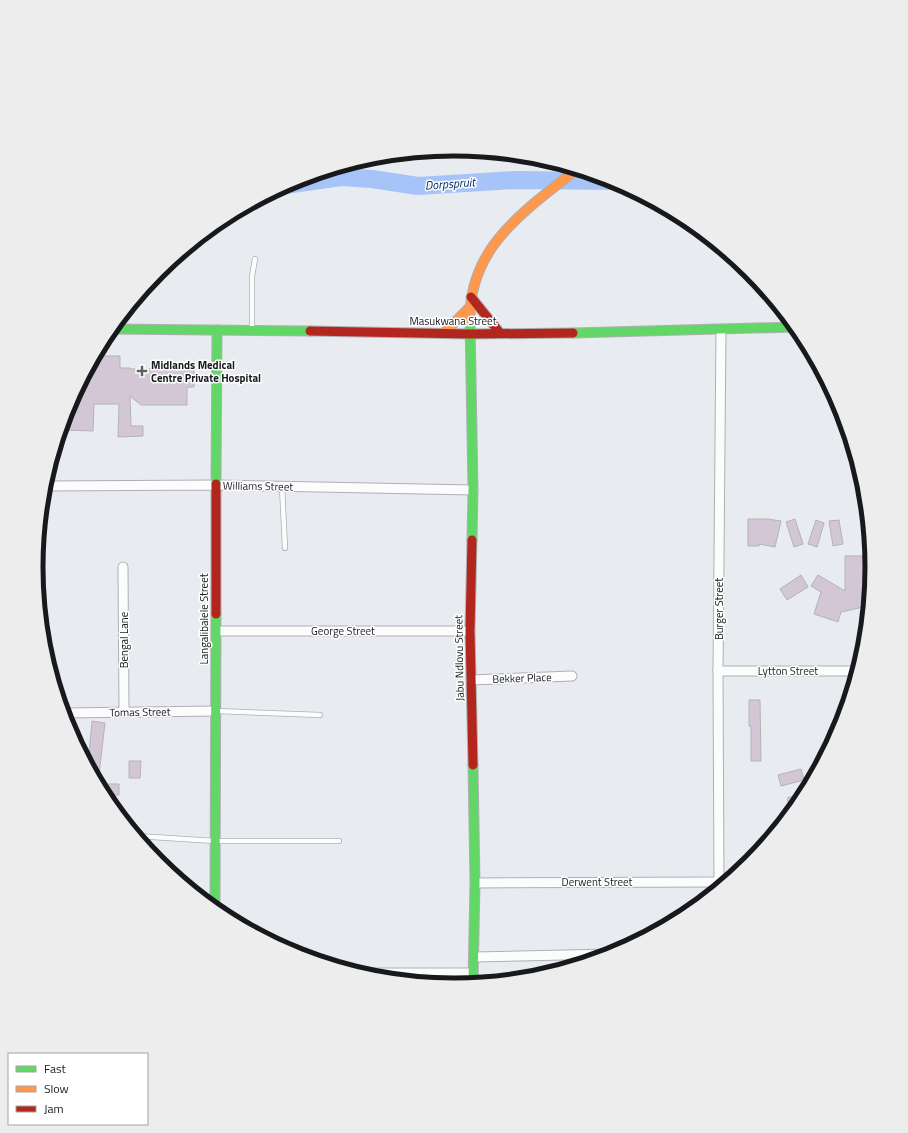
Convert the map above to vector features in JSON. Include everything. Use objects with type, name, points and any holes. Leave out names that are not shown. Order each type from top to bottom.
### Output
[{"type":"street","name":"Jabu Ndlovu Street","points":[[473,977],[475,883],[470,631],[473,490],[470,334],[471,297],[478,272],[488,252],[501,235],[515,220],[572,173]]},
{"type":"street","points":[[471,297],[500,333]]},
{"type":"street","points":[[444,333],[470,307]]},
{"type":"street","name":"Masukwana Street","points":[[119,329],[548,334],[788,327]]},
{"type":"street","name":"Langalibalele Street","points":[[215,900],[217,330]]},
{"type":"street","name":"Burger Street","points":[[719,881],[718,671],[721,330]]},
{"type":"street","name":"Williams Street","points":[[51,486],[217,485],[473,490]]},
{"type":"street","name":"Bengal Lane","points":[[123,567],[124,712]]},
{"type":"street","name":"George Street","points":[[217,631],[470,631]]},
{"type":"street","name":"Lytton Street","points":[[718,671],[851,671]]},
{"type":"street","name":"Bekker Place","points":[[471,680],[572,676]]},
{"type":"street","name":"Tomas Street","points":[[70,713],[216,711]]},
{"type":"street","name":"Derwent Street","points":[[475,883],[715,884]]},
{"type":"street","points":[[474,957],[590,954]]},
{"type":"street","points":[[412,975],[464,978]]},
{"type":"lane","points":[[252,330],[252,276],[254,259]]},
{"type":"lane","points":[[282,486],[285,548]]},
{"type":"lane","points":[[216,711],[320,715]]},
{"type":"lane","points":[[145,836],[215,841],[339,841]]},
{"type":"building","points":[[101,356],[120,356],[120,368],[194,368],[194,387],[187,387],[187,405],[141,405],[130,396],[131,426],[143,426],[143,436],[118,437],[119,404],[94,404],[93,431],[66,430],[85,385]]},
{"type":"building","points":[[748,519],[768,519],[781,521],[775,547],[759,544],[759,546],[748,546]]},
{"type":"building","points":[[795,519],[803,544],[794,547],[786,522]]},
{"type":"building","points":[[816,520],[824,523],[817,547],[808,544]]},
{"type":"building","points":[[839,520],[843,544],[833,546],[829,521]]},
{"type":"building","points":[[845,556],[865,556],[862,607],[841,612],[838,622],[814,614],[821,592],[811,586],[818,575],[845,591]]},
{"type":"building","points":[[801,575],[808,587],[787,600],[780,589]]},
{"type":"building","points":[[749,700],[760,700],[761,761],[751,761]]},
{"type":"building","points":[[92,721],[105,723],[99,774],[89,755]]},
{"type":"building","points":[[129,761],[141,761],[140,778],[129,778]]},
{"type":"building","points":[[801,769],[804,780],[781,786],[778,775]]},
{"type":"building","points":[[105,784],[119,784],[119,795],[112,795]]},
{"type":"building","points":[[788,797],[795,797],[787,807]]},
{"type":"waterway","name":"Dorpspruit","points":[[311,181],[341,177],[372,179],[418,186],[515,180],[596,181]]},
{"type":"traffic: fast","points":[[470,320],[473,490],[472,540]]},
{"type":"traffic: fast","points":[[573,333],[788,327]]},
{"type":"traffic: fast","points":[[118,329],[310,331]]},
{"type":"traffic: fast","points":[[216,484],[217,330]]},
{"type":"traffic: fast","points":[[215,901],[216,614]]},
{"type":"traffic: fast","points":[[473,765],[475,883],[473,977]]},
{"type":"traffic: slow","points":[[470,320],[472,294],[479,271],[490,251],[504,232],[520,216],[572,173]]},
{"type":"traffic: slow","points":[[444,333],[470,307]]},
{"type":"traffic: jam","points":[[471,297],[500,333]]},
{"type":"traffic: jam","points":[[310,331],[470,334],[573,333]]},
{"type":"traffic: jam","points":[[216,484],[216,614]]},
{"type":"traffic: jam","points":[[472,540],[470,631],[473,765]]},
{"type":"place","name":"Midlands Medical Centre Private Hospital","points":[[142,371]]}]
